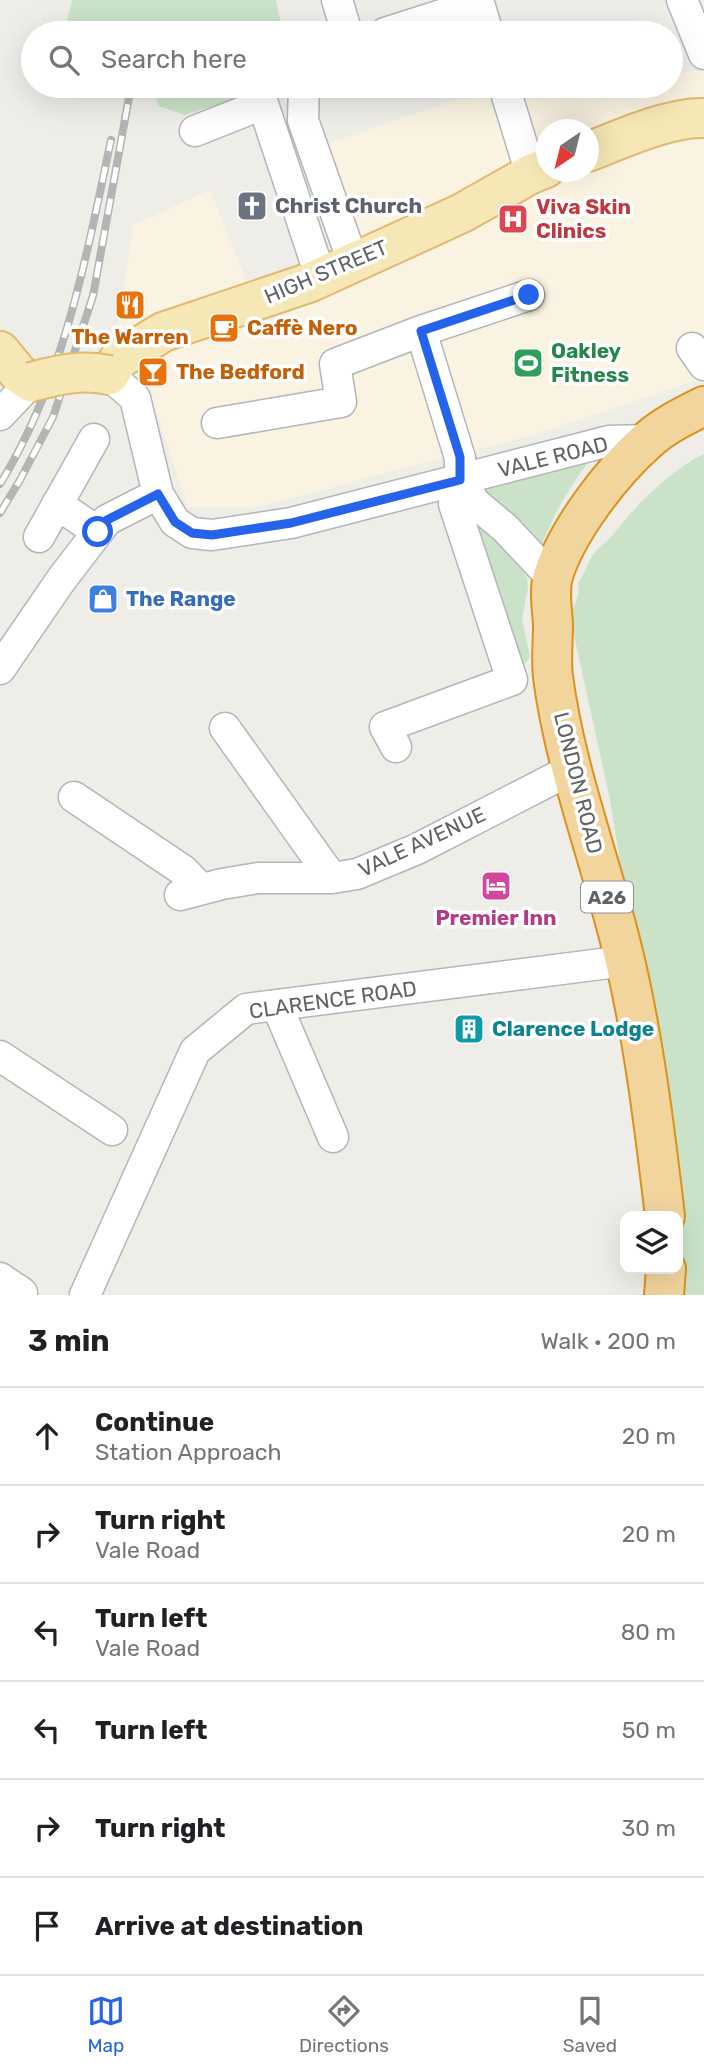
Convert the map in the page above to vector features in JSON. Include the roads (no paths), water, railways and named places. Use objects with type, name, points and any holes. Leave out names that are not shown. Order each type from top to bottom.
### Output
[{"type":"highway","name":"LONDON ROAD","points":[[664,1211],[644,1046],[625,961],[572,769],[553,675],[552,578],[565,549],[602,490],[647,440],[704,405]]},
{"type":"main road","points":[[599,148],[646,130],[704,118]]},
{"type":"main road","name":"HIGH STREET","points":[[109,375],[119,359],[163,332],[337,270],[463,212],[536,173]]},
{"type":"main road","points":[[0,351],[19,374],[31,382],[57,375],[91,371],[109,375]]},
{"type":"street","points":[[337,0],[343,21]]},
{"type":"street","points":[[682,0],[704,54]]},
{"type":"street","points":[[420,21],[479,1],[485,21]]},
{"type":"street","points":[[304,98],[303,120],[337,270]]},
{"type":"street","points":[[509,98],[536,164]]},
{"type":"street","points":[[195,131],[263,104],[337,270]]},
{"type":"street","points":[[217,424],[341,402],[335,365],[421,331],[529,295]]},
{"type":"street","points":[[396,747],[385,727],[512,680],[454,504],[460,480],[460,457],[421,331]]},
{"type":"street","name":"VALE ROAD","points":[[109,375],[135,398],[158,494],[175,522],[192,533],[212,535],[291,523],[609,441],[647,440]]},
{"type":"street","points":[[0,415],[31,382]]},
{"type":"street","points":[[39,537],[94,439]]},
{"type":"street","points":[[460,480],[475,503],[505,528],[552,578]]},
{"type":"street","points":[[0,669],[107,520],[158,494]]},
{"type":"street","points":[[57,504],[98,532]]},
{"type":"street","points":[[225,728],[332,878]]},
{"type":"street","name":"VALE AVENUE","points":[[74,797],[184,871],[190,892],[258,878],[332,878],[357,874],[417,849],[572,769]]},
{"type":"street","name":"CLARENCE ROAD","points":[[85,1295],[195,1051],[246,1009],[625,961]]},
{"type":"street","points":[[277,1006],[333,1137]]},
{"type":"street","points":[[0,1056],[112,1130]]},
{"type":"railway","points":[[0,513],[53,417],[93,296],[129,98]]},
{"type":"railway","points":[[0,484],[22,444],[57,361],[82,273],[111,140]]},
{"type":"place","name":"Christ Church","points":[[252,206]]},
{"type":"place","name":"Viva Skin Clinics","points":[[513,219]]},
{"type":"place","name":"The Warren","points":[[130,305]]},
{"type":"place","name":"Caffè Nero","points":[[224,328]]},
{"type":"place","name":"Oakley Fitness","points":[[528,363]]},
{"type":"place","name":"The Bedford","points":[[153,372]]},
{"type":"place","name":"The Range","points":[[103,599]]},
{"type":"place","name":"Premier Inn","points":[[496,886]]},
{"type":"place","name":"Clarence Lodge","points":[[469,1029]]}]
